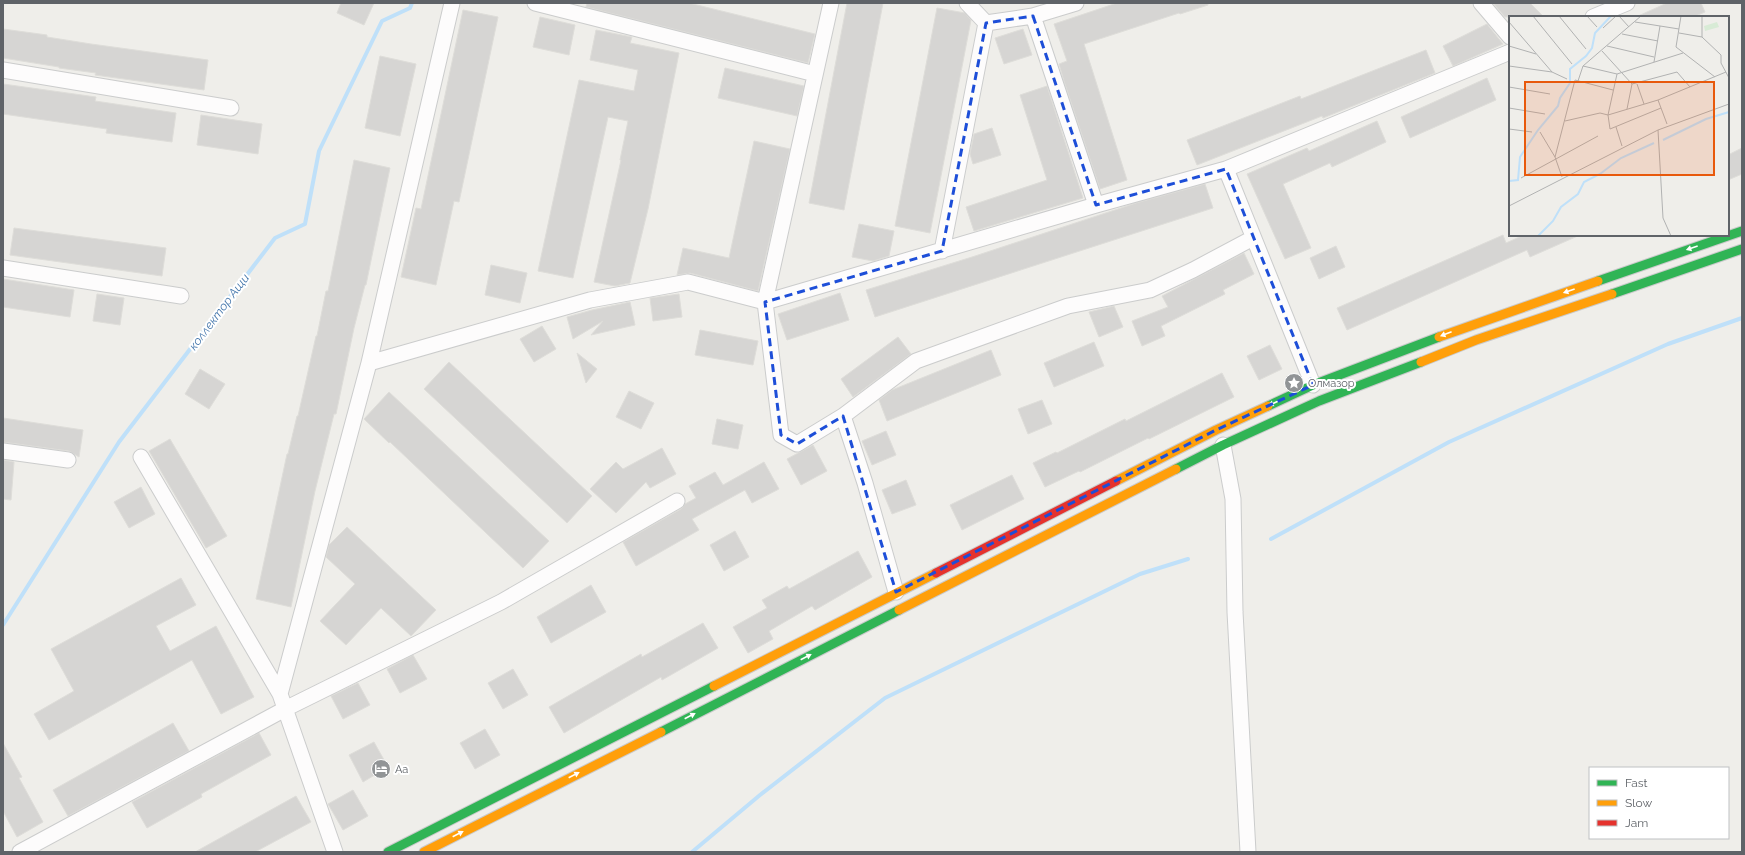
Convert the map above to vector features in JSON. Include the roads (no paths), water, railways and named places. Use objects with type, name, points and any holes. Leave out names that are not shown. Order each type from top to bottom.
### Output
[{"type":"main road","points":[[1729,235],[1742,231]]},
{"type":"main road","points":[[388,852],[1216,430],[1313,385],[1470,325],[1728,236]]},
{"type":"main road","points":[[424,852],[1223,445],[1319,401],[1461,346],[1742,249]]},
{"type":"street","points":[[280,694],[369,363],[452,3]]},
{"type":"street","points":[[535,3],[815,74]]},
{"type":"street","points":[[831,3],[765,302],[781,434],[796,444],[843,416],[916,361],[1068,306],[1150,290],[1193,270],[1253,238]]},
{"type":"street","points":[[967,3],[986,23]]},
{"type":"street","points":[[986,23],[1033,16],[1076,3]]},
{"type":"street","points":[[1481,3],[1509,36]]},
{"type":"street","points":[[1596,16],[1627,3]]},
{"type":"street","points":[[1033,16],[1096,205]]},
{"type":"street","points":[[942,251],[986,23]]},
{"type":"street","points":[[369,363],[590,300],[688,282],[765,302],[1096,205],[1226,169],[1509,52]]},
{"type":"street","points":[[3,70],[231,108]]},
{"type":"street","points":[[1226,169],[1313,385]]},
{"type":"street","points":[[3,268],[181,296]]},
{"type":"street","points":[[843,416],[865,482],[896,592]]},
{"type":"street","points":[[1223,445],[1232,498],[1235,612],[1248,852]]},
{"type":"street","points":[[3,451],[68,460]]},
{"type":"street","points":[[141,457],[280,694],[335,852]]},
{"type":"street","points":[[20,852],[285,709],[501,602],[677,501]]},
{"type":"waterway","name":"коллектор Ащи","points":[[3,625],[119,442],[275,238],[305,224],[319,151],[382,21],[410,8],[412,3]]},
{"type":"waterway","points":[[1271,539],[1449,442],[1668,344],[1742,318]]},
{"type":"waterway","points":[[692,852],[760,795],[885,698],[1140,574],[1188,559]]},
{"type":"place","name":"Олмазор","points":[[1294,383]]},
{"type":"place","name":"Аа","points":[[381,769]]}]
